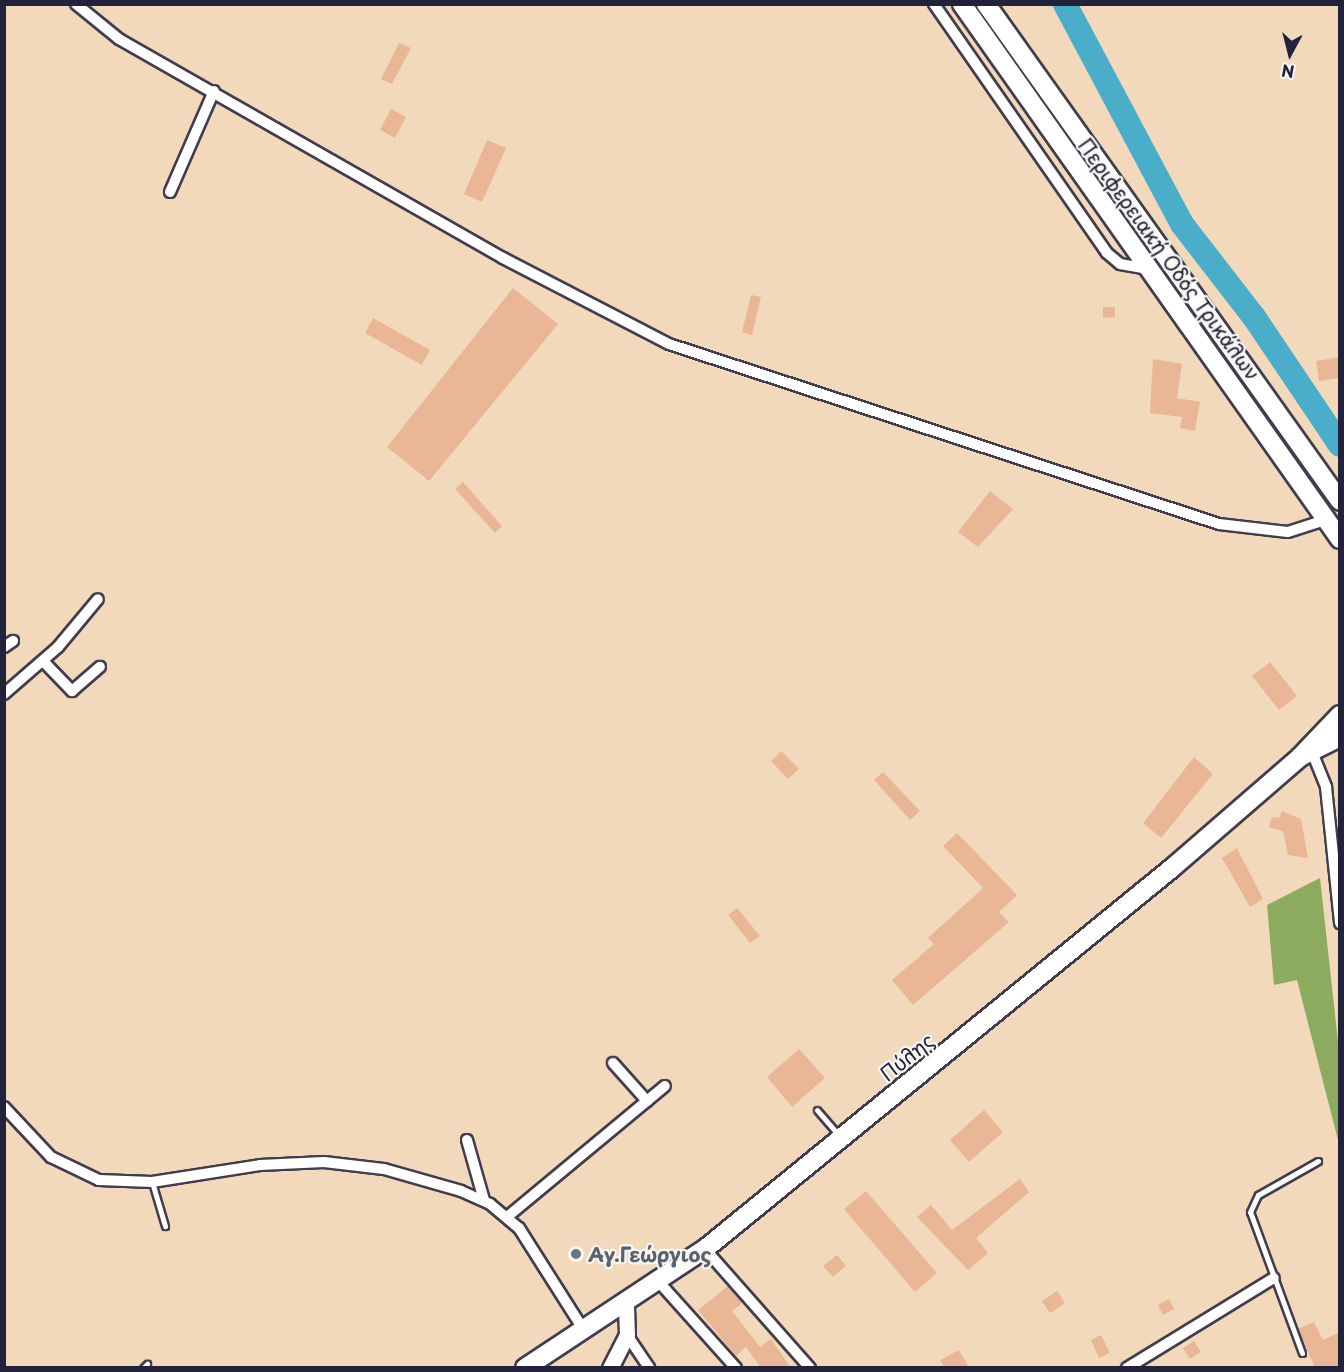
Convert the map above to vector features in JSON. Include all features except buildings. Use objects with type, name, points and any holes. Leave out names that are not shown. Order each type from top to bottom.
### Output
[{"type":"main road","name":"Περιφερειακή Οδός Τρικάλων","points":[[962,4],[1340,539]]},
{"type":"main road","name":"Περιφερειακή Οδός Τρικάλων","points":[[986,4],[1340,501]]},
{"type":"main road","points":[[1306,755],[1340,715]]},
{"type":"main road","points":[[1306,755],[1340,737]]},
{"type":"main road","name":"Πύλης","points":[[525,1368],[705,1249],[1306,755]]},
{"type":"street","points":[[76,4],[119,39],[577,299],[669,344],[1219,524],[1288,532],[1325,520]]},
{"type":"street","points":[[934,4],[1107,253],[1126,266],[1149,269]]},
{"type":"street","points":[[170,192],[214,91]]},
{"type":"street","points":[[4,693],[44,661],[98,599]]},
{"type":"street","points":[[44,661],[72,691],[100,667]]},
{"type":"street","points":[[1306,755],[1326,787],[1340,923]]},
{"type":"street","points":[[613,1063],[647,1101]]},
{"type":"street","points":[[507,1217],[665,1086]]},
{"type":"street","points":[[5,1110],[40,1148],[73,1172],[99,1180],[152,1182],[260,1165],[324,1162],[410,1174],[484,1200],[507,1217],[533,1246],[583,1329]]},
{"type":"street","points":[[467,1140],[484,1200]]},
{"type":"street","points":[[705,1249],[810,1368]]},
{"type":"street","points":[[1127,1368],[1274,1278]]},
{"type":"street","points":[[658,1281],[736,1368]]},
{"type":"street","points":[[610,1368],[627,1335],[626,1301]]},
{"type":"street","points":[[627,1335],[649,1368]]},
{"type":"lane","points":[[817,1110],[841,1139]]},
{"type":"lane","points":[[1302,1353],[1250,1212],[1258,1195],[1318,1161]]},
{"type":"lane","points":[[152,1182],[165,1226]]},
{"type":"green space","points":[[1320,878],[1339,1051],[1339,1144],[1297,980],[1274,985],[1267,905]]},
{"type":"waterway","points":[[1065,4],[1182,224],[1254,317],[1340,445]]},
{"type":"place","name":"Αγ.Γεώργιος","points":[[576,1254]]}]
